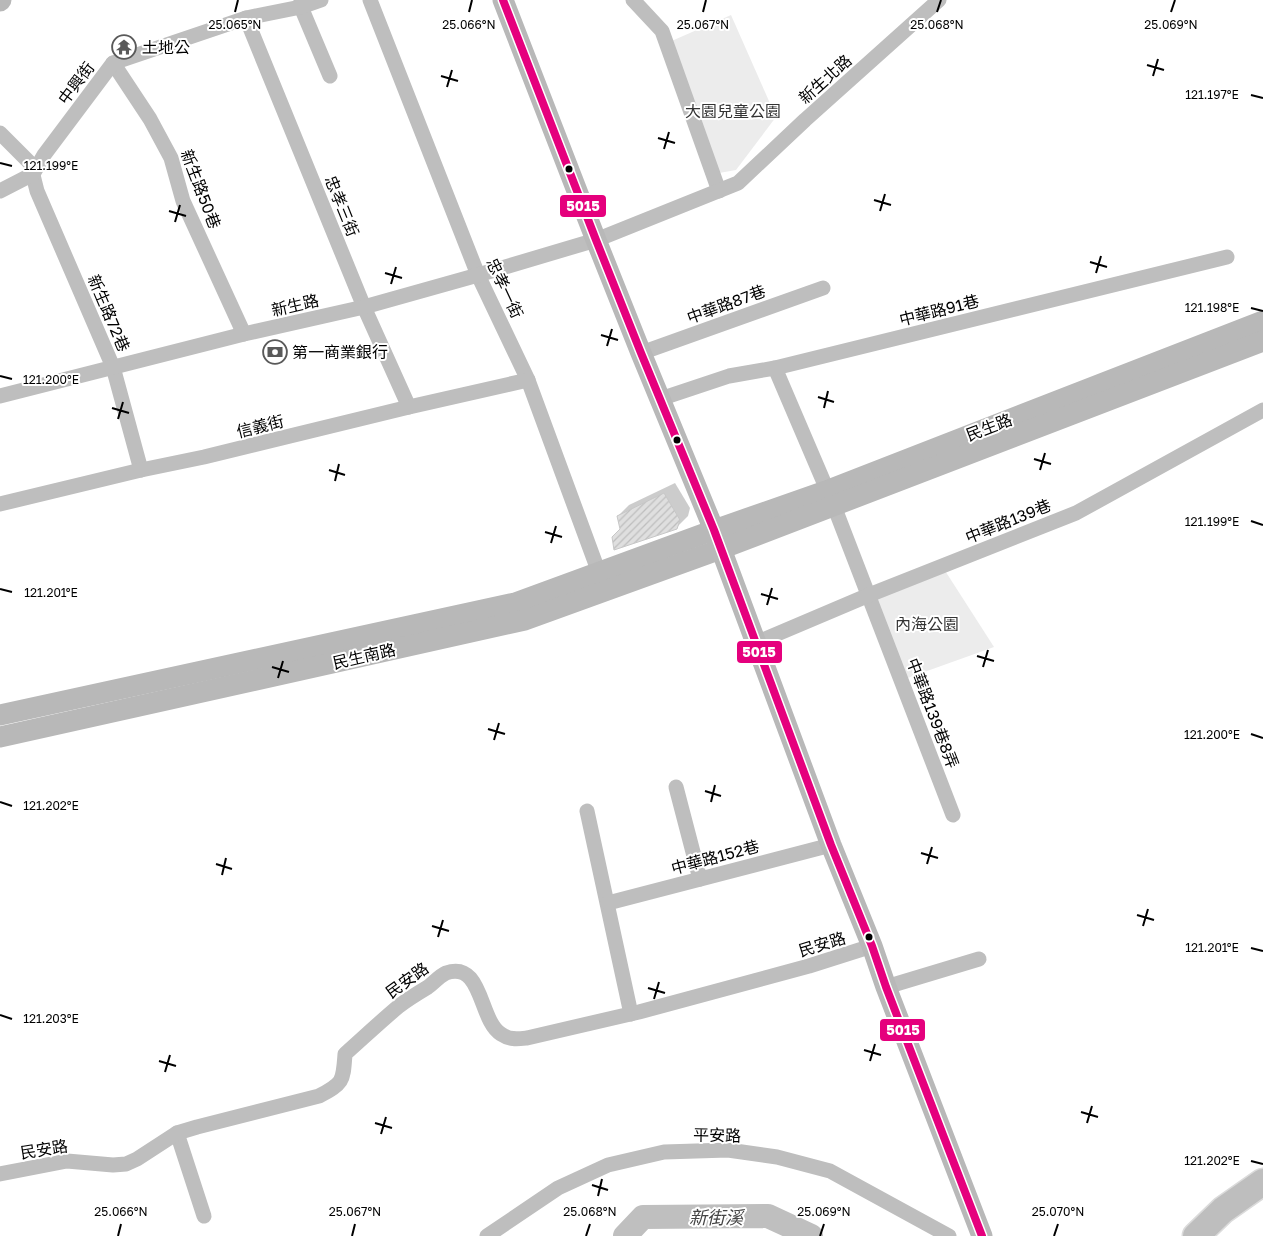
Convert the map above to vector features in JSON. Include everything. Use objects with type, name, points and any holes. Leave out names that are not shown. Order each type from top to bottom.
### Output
[{"type":"highway","points":[[1196,1236],[1223,1210],[1263,1182]]},
{"type":"main road","points":[[504,0],[640,353],[717,540],[831,845],[872,946],[982,1236]]},
{"type":"main road","name":"民生路","points":[[830,498],[1263,321]]},
{"type":"main road","name":"民生路","points":[[717,540],[1263,341]]},
{"type":"main road","name":"民生南路","points":[[0,737],[524,620],[602,582],[717,540]]},
{"type":"main road","name":"民生南路","points":[[0,716],[515,603],[602,582]]},
{"type":"street","name":"中興街","points":[[33,174],[44,155],[113,63],[246,18],[301,3],[321,0]]},
{"type":"street","name":"忠孝一街","points":[[370,0],[478,275],[528,380],[602,582]]},
{"type":"street","points":[[633,0],[662,31],[719,191]]},
{"type":"street","name":"新生北路","points":[[596,240],[738,183],[939,0]]},
{"type":"street","points":[[301,3],[330,76]]},
{"type":"street","name":"忠孝三街","points":[[246,18],[364,307],[409,407]]},
{"type":"street","name":"新生路50巷","points":[[113,63],[150,120],[171,158],[183,201],[244,334]]},
{"type":"street","name":"新生路72巷","points":[[0,133],[30,163],[37,191],[112,367],[141,470]]},
{"type":"street","points":[[0,191],[33,174]]},
{"type":"street","name":"新生路","points":[[0,396],[244,334],[364,307],[596,240]]},
{"type":"street","name":"中華路91巷","points":[[660,399],[729,376],[775,368],[1228,257]]},
{"type":"street","name":"中華路87巷","points":[[640,353],[823,288]]},
{"type":"street","name":"中華路139巷8弄","points":[[775,368],[869,595],[953,815]]},
{"type":"street","name":"信義街","points":[[0,504],[141,470],[204,458],[409,407],[528,380]]},
{"type":"street","name":"中華路139巷","points":[[756,643],[869,595],[1076,513],[1263,410]]},
{"type":"street","points":[[676,787],[700,879]]},
{"type":"street","points":[[587,811],[631,1014]]},
{"type":"street","name":"中華路152巷","points":[[608,903],[831,845]]},
{"type":"street","name":"民安路","points":[[0,1174],[68,1161],[113,1165],[126,1164],[138,1159],[177,1133],[319,1096],[335,1088],[343,1076],[345,1054],[400,1006],[445,974],[459,971],[470,977],[475,984],[489,1020],[499,1033],[510,1039],[527,1038],[631,1014],[800,969],[872,946]]},
{"type":"street","points":[[886,987],[979,959]]},
{"type":"street","points":[[177,1133],[204,1216]]},
{"type":"street","name":"平安路","points":[[487,1236],[558,1188],[608,1165],[664,1152],[728,1150],[777,1157],[830,1171],[949,1236]]},
{"type":"green space","name":"大園兒童公園","points":[[731,15],[776,117],[736,170],[719,173],[667,43]]},
{"type":"green space","name":"內海公園","points":[[942,566],[994,647],[902,680],[869,595]]},
{"type":"building","points":[[664,493],[680,520],[677,529],[614,550],[612,537],[620,529],[617,516]]},
{"type":"waterway","name":"新街溪","points":[[625,1236],[643,1217],[768,1216],[811,1236]]},
{"type":"transit line","name":"5015","points":[[503,0],[596,240],[714,530],[831,845],[872,946],[982,1236]]},
{"type":"place","name":"土地公","points":[[124,47]]},
{"type":"place","name":"第一商業銀行","points":[[275,352]]}]
